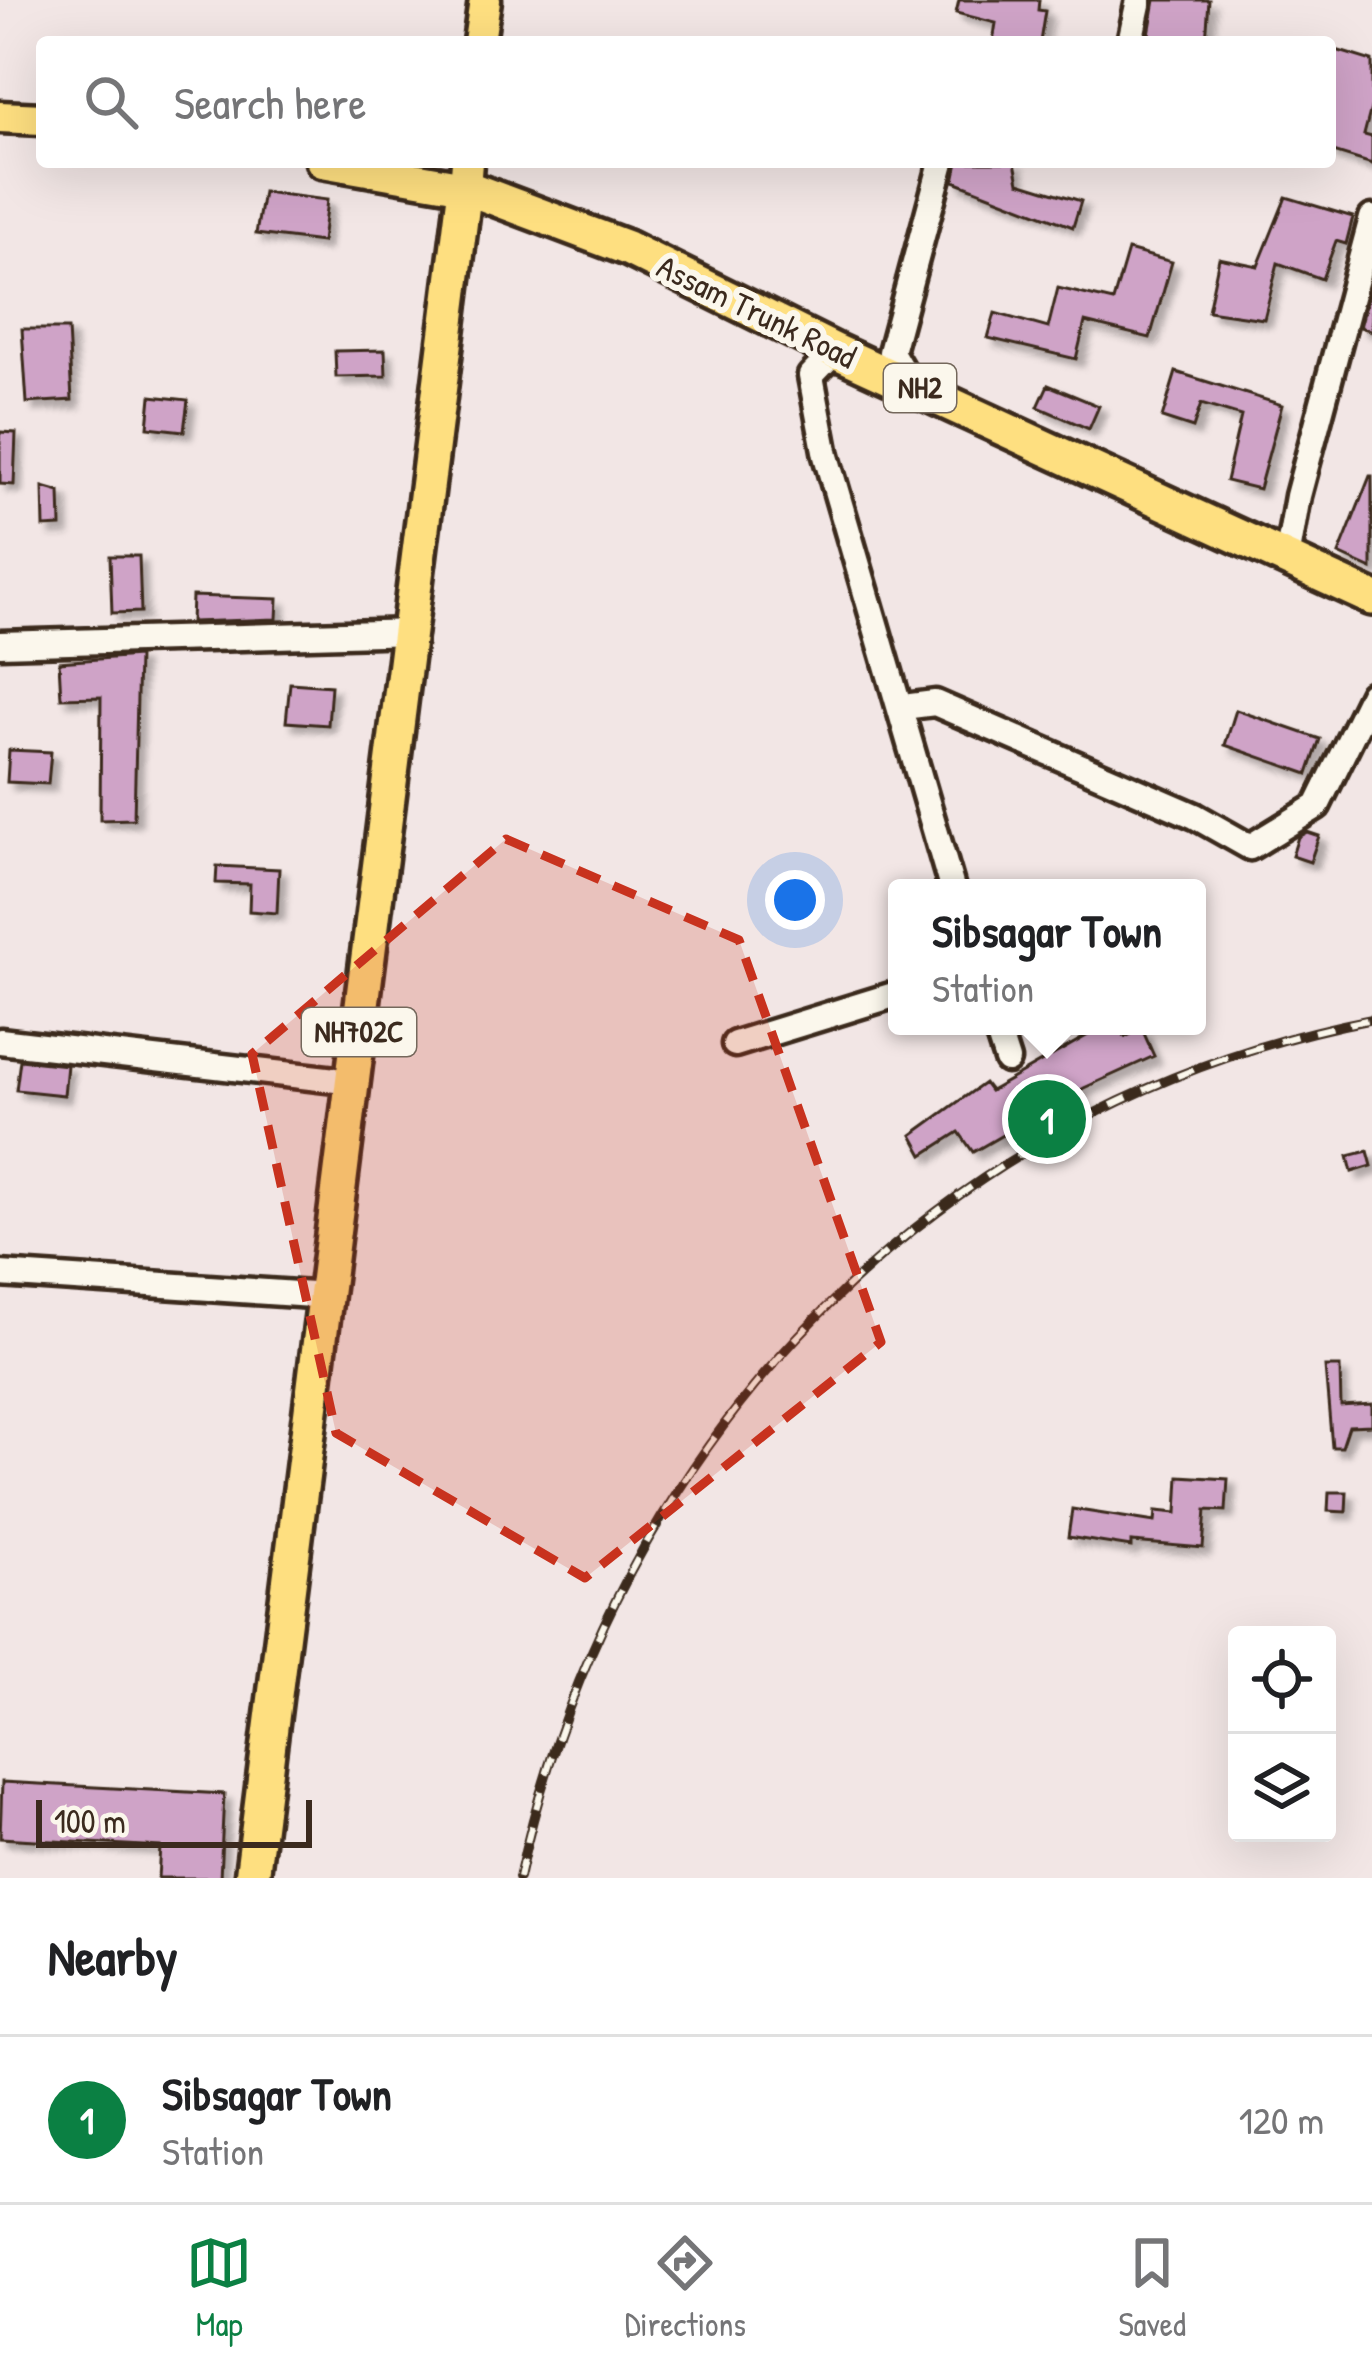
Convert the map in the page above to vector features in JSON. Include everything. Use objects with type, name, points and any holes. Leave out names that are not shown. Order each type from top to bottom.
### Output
[{"type":"highway","name":"Assam Trunk Road","points":[[466,174],[835,351],[1372,598]]},
{"type":"highway","name":"NH702C","points":[[252,1878],[413,632],[466,174]]},
{"type":"main road","points":[[479,36],[485,0]]},
{"type":"main road","points":[[0,117],[36,119]]},
{"type":"main road","points":[[394,168],[466,174]]},
{"type":"street","points":[[1131,36],[1139,0]]},
{"type":"street","points":[[909,382],[891,352],[940,168]]},
{"type":"street","points":[[1287,559],[1298,496],[1372,218]]},
{"type":"street","points":[[835,351],[812,376],[826,456],[950,879]]},
{"type":"street","points":[[0,644],[413,632]]},
{"type":"street","points":[[903,707],[935,703],[1195,816],[1250,848],[1317,806],[1372,694]]},
{"type":"street","points":[[735,1044],[888,997]]},
{"type":"street","points":[[999,1035],[1007,1060]]},
{"type":"street","points":[[0,1041],[352,1082]]},
{"type":"street","points":[[0,1274],[327,1296]]},
{"type":"highlighted area","points":[[506,839],[739,940],[881,1342],[585,1578],[336,1433],[252,1054]]},
{"type":"building","points":[[959,0],[1039,0],[1038,10],[1045,11],[1041,36],[994,36],[996,23],[956,13]]},
{"type":"building","points":[[1155,0],[1209,0],[1206,36],[1149,36]]},
{"type":"building","points":[[1336,50],[1372,61],[1372,104],[1364,135],[1372,137],[1372,164],[1336,153]]},
{"type":"building","points":[[957,168],[1016,168],[1019,182],[1081,201],[1073,227],[954,181]]},
{"type":"building","points":[[263,192],[327,200],[322,242],[256,234]]},
{"type":"building","points":[[1286,197],[1353,217],[1346,244],[1336,241],[1322,279],[1278,263],[1264,319],[1208,311],[1219,258],[1258,266]]},
{"type":"building","points":[[1128,250],[1172,262],[1150,338],[1085,322],[1076,359],[988,338],[995,313],[1048,328],[1058,288],[1113,301]]},
{"type":"building","points":[[1372,282],[1372,331],[1360,327]]},
{"type":"building","points":[[22,329],[68,329],[72,400],[27,403]]},
{"type":"building","points":[[385,350],[386,376],[336,377],[335,351]]},
{"type":"building","points":[[1176,372],[1282,405],[1259,489],[1226,481],[1241,416],[1201,404],[1193,428],[1162,418]]},
{"type":"building","points":[[1048,385],[1099,406],[1089,429],[1038,407]]},
{"type":"building","points":[[151,396],[188,400],[184,431],[148,427]]},
{"type":"building","points":[[0,432],[16,433],[14,485],[0,484]]},
{"type":"building","points":[[1372,476],[1372,569],[1339,554]]},
{"type":"building","points":[[43,487],[60,492],[61,526],[44,527]]},
{"type":"building","points":[[110,556],[139,556],[141,612],[112,613]]},
{"type":"building","points":[[192,596],[278,599],[277,619],[191,622]]},
{"type":"building","points":[[138,656],[134,819],[100,820],[101,697],[61,698],[59,662]]},
{"type":"building","points":[[290,683],[331,686],[328,725],[286,722]]},
{"type":"building","points":[[1236,710],[1320,739],[1308,774],[1225,745]]},
{"type":"building","points":[[9,750],[51,752],[48,784],[7,782]]},
{"type":"building","points":[[1307,832],[1319,836],[1310,862],[1292,856],[1298,837]]},
{"type":"building","points":[[217,866],[279,869],[277,913],[249,911],[250,884],[216,883]]},
{"type":"building","points":[[1088,1035],[1145,1035],[1154,1056],[1084,1088],[973,1152],[959,1132],[923,1155],[912,1135],[984,1083],[990,1091]]},
{"type":"building","points":[[20,1060],[67,1065],[64,1095],[16,1090]]},
{"type":"building","points":[[1368,1151],[1372,1166],[1352,1172],[1348,1156]]},
{"type":"building","points":[[1325,1367],[1340,1367],[1341,1406],[1372,1404],[1372,1425],[1349,1426],[1342,1447],[1332,1447]]},
{"type":"building","points":[[1179,1476],[1228,1479],[1226,1511],[1206,1510],[1203,1548],[1131,1542],[1131,1547],[1068,1537],[1072,1509],[1155,1522],[1156,1511],[1177,1513]]},
{"type":"building","points":[[1329,1492],[1347,1492],[1346,1512],[1328,1511]]},
{"type":"building","points":[[2,1782],[224,1794],[220,1878],[158,1878],[160,1847],[0,1838]]},
{"type":"railway","points":[[519,1878],[564,1721],[630,1573],[714,1439],[815,1318],[933,1214],[1066,1128],[1213,1063],[1372,1019]]},
{"type":"place","name":"Sibsagar Town","points":[[1047,1119]]}]
